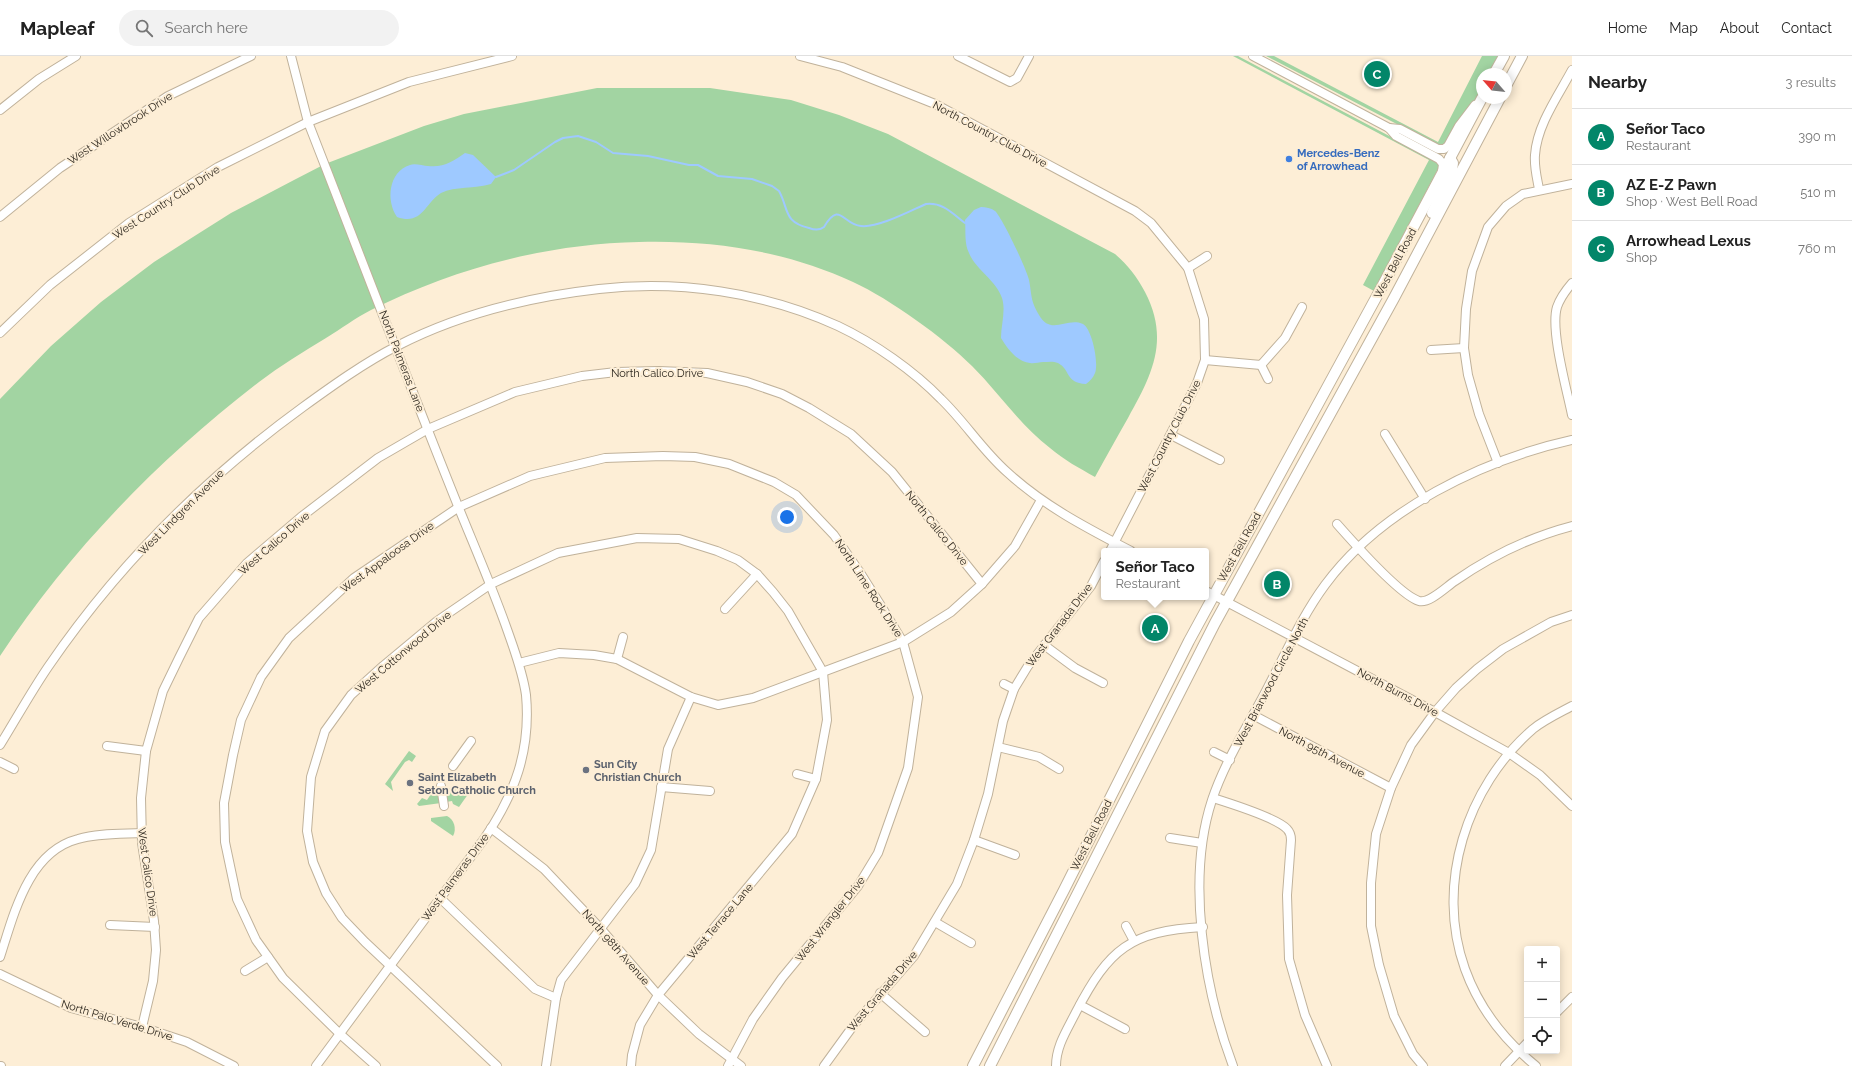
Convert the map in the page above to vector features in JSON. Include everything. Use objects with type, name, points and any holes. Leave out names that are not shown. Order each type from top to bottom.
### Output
[{"type":"main road","points":[[1497,68],[1504,56]]},
{"type":"main road","points":[[1512,75],[1522,56]]},
{"type":"main road","name":"West Bell Road","points":[[1210,593],[1378,294],[1479,104]]},
{"type":"main road","name":"West Bell Road","points":[[990,1066],[1227,602],[1497,104]]},
{"type":"main road","points":[[1427,235],[1434,209],[1452,170],[1453,163],[1450,158]]},
{"type":"main road","name":"West Bell Road","points":[[973,1066],[1206,600]]},
{"type":"street","points":[[0,110],[38,79],[76,56]]},
{"type":"street","name":"West Willowbrook Drive","points":[[0,217],[60,168],[168,96],[251,56]]},
{"type":"street","name":"North Palmeras Lane","points":[[291,56],[308,122],[428,429],[491,584],[519,663]]},
{"type":"street","points":[[308,122],[409,82],[512,56]]},
{"type":"street","name":"North Country Club Drive","points":[[800,56],[842,67],[935,104],[1135,211],[1151,223],[1166,239]]},
{"type":"street","points":[[958,56],[1005,81],[1012,82],[1017,78],[1029,56]]},
{"type":"street","points":[[1253,56],[1389,128],[1396,136],[1439,159],[1443,164],[1442,173]]},
{"type":"street","points":[[1539,189],[1535,165],[1538,140],[1544,123],[1572,70]]},
{"type":"street","points":[[1438,149],[1447,148],[1463,119],[1477,104]]},
{"type":"street","name":"West Country Club Drive","points":[[0,333],[50,285],[129,224],[218,167],[308,122]]},
{"type":"street","points":[[1389,128],[1400,129],[1438,149],[1450,158]]},
{"type":"street","points":[[1498,463],[1479,414],[1468,375],[1464,348],[1466,309],[1472,271],[1488,227],[1506,206],[1523,194],[1539,189],[1572,184]]},
{"type":"street","name":"West Country Club Drive","points":[[1114,542],[1197,383],[1205,360],[1204,319],[1188,268],[1166,239]]},
{"type":"street","points":[[1188,268],[1207,256]]},
{"type":"street","points":[[1572,283],[1557,308],[1556,335],[1572,415]]},
{"type":"street","name":"West Lindgren Avenue","points":[[0,745],[47,668],[87,614],[153,536],[212,479],[268,432],[332,386],[396,346],[462,319],[553,295],[617,288],[666,286],[768,300],[841,327],[893,358],[942,399],[988,454],[1041,500],[1071,519],[1125,548]]},
{"type":"street","points":[[1261,365],[1285,338],[1302,307]]},
{"type":"street","points":[[1431,350],[1464,348]]},
{"type":"street","points":[[1205,360],[1261,365]]},
{"type":"street","points":[[1261,365],[1268,379]]},
{"type":"street","name":"North Calico Drive","points":[[428,429],[515,392],[582,376],[616,372],[667,371],[707,373],[747,382],[782,394],[810,408],[851,434],[892,472],[982,584]]},
{"type":"street","name":"West Calico Drive","points":[[142,1027],[154,974],[156,950],[155,927],[142,833],[141,798],[146,751],[163,691],[199,618],[247,563],[301,517],[378,458],[428,429]]},
{"type":"street","points":[[1385,434],[1425,499]]},
{"type":"street","points":[[1171,435],[1220,460]]},
{"type":"street","name":"West Briarwood Circle North","points":[[1233,1066],[1221,1030],[1205,958],[1200,881],[1202,843],[1213,798],[1230,760],[1294,637],[1324,586],[1359,548],[1392,520],[1460,479],[1498,463],[1538,449],[1572,440]]},
{"type":"street","name":"North Lime Rock Drive","points":[[459,507],[530,476],[605,458],[663,456],[695,458],[729,464],[774,482],[796,495],[834,535],[859,570],[903,642]]},
{"type":"street","points":[[519,663],[559,653],[594,655],[617,659],[691,697],[718,705],[753,698],[903,642],[951,612],[982,584],[1014,546],[1041,500]]},
{"type":"street","name":"West Appaloosa Drive","points":[[376,1066],[340,1034],[283,978],[256,940],[237,899],[225,842],[224,803],[241,720],[261,677],[289,638],[354,578],[459,507]]},
{"type":"street","points":[[1337,524],[1401,589],[1419,601],[1429,601],[1456,580],[1510,548],[1545,533],[1572,526]]},
{"type":"street","name":"West Cottonwood Drive","points":[[497,1066],[365,942],[342,918],[326,893],[313,862],[307,831],[311,777],[325,731],[351,695],[437,621],[491,584],[558,553],[637,538],[679,539],[717,551],[738,560],[758,574],[788,611],[823,672]]},
{"type":"street","points":[[1111,548],[1114,542]]},
{"type":"street","name":"West Granada Drive","points":[[824,1066],[852,1026],[914,956],[957,884],[974,840],[988,794],[1005,715],[1014,689],[1028,666],[1091,586],[1101,567]]},
{"type":"street","points":[[725,609],[758,574]]},
{"type":"street","name":"North Burns Drive","points":[[1210,593],[1435,712],[1509,753],[1540,775],[1572,806]]},
{"type":"street","points":[[1423,1066],[1413,1054],[1394,1016],[1371,926],[1372,884],[1376,834],[1391,788],[1411,745],[1435,712],[1456,688],[1477,669],[1503,649],[1551,622],[1572,615]]},
{"type":"street","points":[[617,659],[623,637]]},
{"type":"street","name":"West Wrangler Drive","points":[[730,1062],[753,1019],[782,978],[858,886],[878,853],[908,768],[918,697],[903,642]]},
{"type":"street","points":[[1044,645],[1075,668],[1103,683]]},
{"type":"street","name":"West Palmeras Drive","points":[[316,1066],[491,828],[505,806],[516,782],[524,748],[526,730],[526,694],[519,663]]},
{"type":"street","name":"West Terrace Lane","points":[[631,1066],[632,1055],[640,1025],[658,995],[792,834],[816,779],[827,720],[823,672]]},
{"type":"street","points":[[1004,684],[1014,689]]},
{"type":"street","points":[[546,1066],[556,998],[562,980],[570,967],[602,929],[636,884],[650,850],[668,749],[691,697]]},
{"type":"street","points":[[1536,1066],[1519,1052],[1497,1028],[1475,993],[1465,969],[1457,938],[1454,906],[1455,874],[1461,842],[1472,813],[1487,785],[1509,753],[1534,728],[1572,706]]},
{"type":"street","name":"North 95th Avenue","points":[[1253,715],[1391,788]]},
{"type":"street","points":[[453,766],[471,741]]},
{"type":"street","points":[[107,746],[146,751]]},
{"type":"street","points":[[998,747],[1039,757],[1059,769]]},
{"type":"street","points":[[1214,752],[1230,760]]},
{"type":"street","points":[[0,762],[14,769]]},
{"type":"street","points":[[797,774],[816,779]]},
{"type":"street","points":[[442,786],[444,806]]},
{"type":"street","points":[[661,787],[710,792]]},
{"type":"street","points":[[1213,798],[1271,820],[1284,826],[1290,832],[1291,840],[1287,895],[1290,959],[1305,1015],[1327,1066]]},
{"type":"street","name":"North 98th Avenue","points":[[491,828],[544,869],[602,929],[658,995],[730,1062],[742,1066]]},
{"type":"street","points":[[0,957],[28,881],[36,867],[46,856],[64,844],[77,839],[92,836],[142,833]]},
{"type":"street","points":[[1170,838],[1202,843]]},
{"type":"street","points":[[974,840],[1016,855]]},
{"type":"street","points":[[440,898],[535,989],[556,998]]},
{"type":"street","points":[[935,922],[971,944]]},
{"type":"street","points":[[110,925],[155,927]]},
{"type":"street","points":[[1126,926],[1134,941]]},
{"type":"street","points":[[1056,1066],[1060,1044],[1093,980],[1103,966],[1118,952],[1134,941],[1150,934],[1167,930],[1203,927]]},
{"type":"street","points":[[245,971],[268,957]]},
{"type":"street","name":"North Palo Verde Drive","points":[[0,974],[71,1008],[142,1027],[187,1042],[234,1066]]},
{"type":"street","points":[[880,993],[925,1032]]},
{"type":"street","points":[[1560,1009],[1572,997]]},
{"type":"street","points":[[1080,1005],[1126,1029]]},
{"type":"street","points":[[1505,1066],[1524,1046]]},
{"type":"green space","points":[[1233,56],[1238,56],[1431,158],[1439,164],[1439,167],[1374,291],[1363,285],[1429,160]]},
{"type":"green space","points":[[1266,56],[1274,56],[1438,142],[1482,56],[1498,56],[1492,68],[1476,68],[1476,98],[1458,123],[1446,145],[1439,146]]},
{"type":"green space","points":[[597,88],[710,88],[791,100],[839,115],[888,134],[1115,254],[1132,272],[1145,292],[1152,309],[1156,326],[1157,342],[1151,372],[1137,402],[1095,477],[1066,460],[1039,439],[1019,419],[972,366],[947,343],[883,298],[868,289],[828,271],[775,255],[694,243],[639,242],[604,244],[535,253],[468,271],[403,295],[359,316],[267,376],[222,411],[186,442],[118,508],[86,543],[56,580],[27,617],[0,656],[0,399],[51,346],[101,302],[154,262],[231,213],[325,164],[424,126],[464,114]]},
{"type":"green space","points":[[409,751],[416,756],[412,762],[409,760],[405,762],[391,782],[393,791],[385,784]]},
{"type":"green space","points":[[439,786],[441,803],[419,806],[417,804],[422,798],[427,800],[433,791],[430,789],[431,787]]},
{"type":"green space","points":[[455,787],[464,793],[468,788],[471,790],[459,807],[453,804],[452,801],[446,802],[444,789]]},
{"type":"green space","points":[[447,816],[454,824],[455,830],[453,836],[431,821],[431,818]]},
{"type":"water","points":[[465,153],[473,155],[496,177],[491,184],[478,187],[459,188],[441,193],[418,216],[405,219],[397,217],[393,210],[390,195],[393,180],[397,174],[412,164],[439,166],[452,161]]},
{"type":"water","points":[[981,207],[995,211],[1003,223],[1024,266],[1029,280],[1034,305],[1044,321],[1054,325],[1077,322],[1083,324],[1089,332],[1094,347],[1096,368],[1094,375],[1086,384],[1079,383],[1071,379],[1065,369],[1058,363],[1032,363],[1021,360],[1009,350],[1001,338],[1003,313],[1002,298],[995,286],[976,265],[966,245],[965,220],[974,210]]},
{"type":"waterway","points":[[496,177],[514,170],[555,142],[563,138],[578,136],[596,142],[613,153],[648,156],[689,165],[698,165],[718,176],[752,179],[772,186],[779,191],[791,218],[795,222],[813,229],[818,230],[824,227],[829,219],[834,215],[842,216],[855,225],[868,226],[885,222],[926,204],[943,207],[965,223]]},
{"type":"place","name":"Arrowhead Lexus","points":[[1377,74]]},
{"type":"place","name":"Mercedes-Benz of Arrowhead","points":[[1289,159]]},
{"type":"place","name":"AZ E-Z Pawn","points":[[1277,584]]},
{"type":"place","name":"Señor Taco","points":[[1155,628]]},
{"type":"place","name":"Sun City Christian Church","points":[[586,770]]},
{"type":"place","name":"Saint Elizabeth Seton Catholic Church","points":[[410,783]]}]
